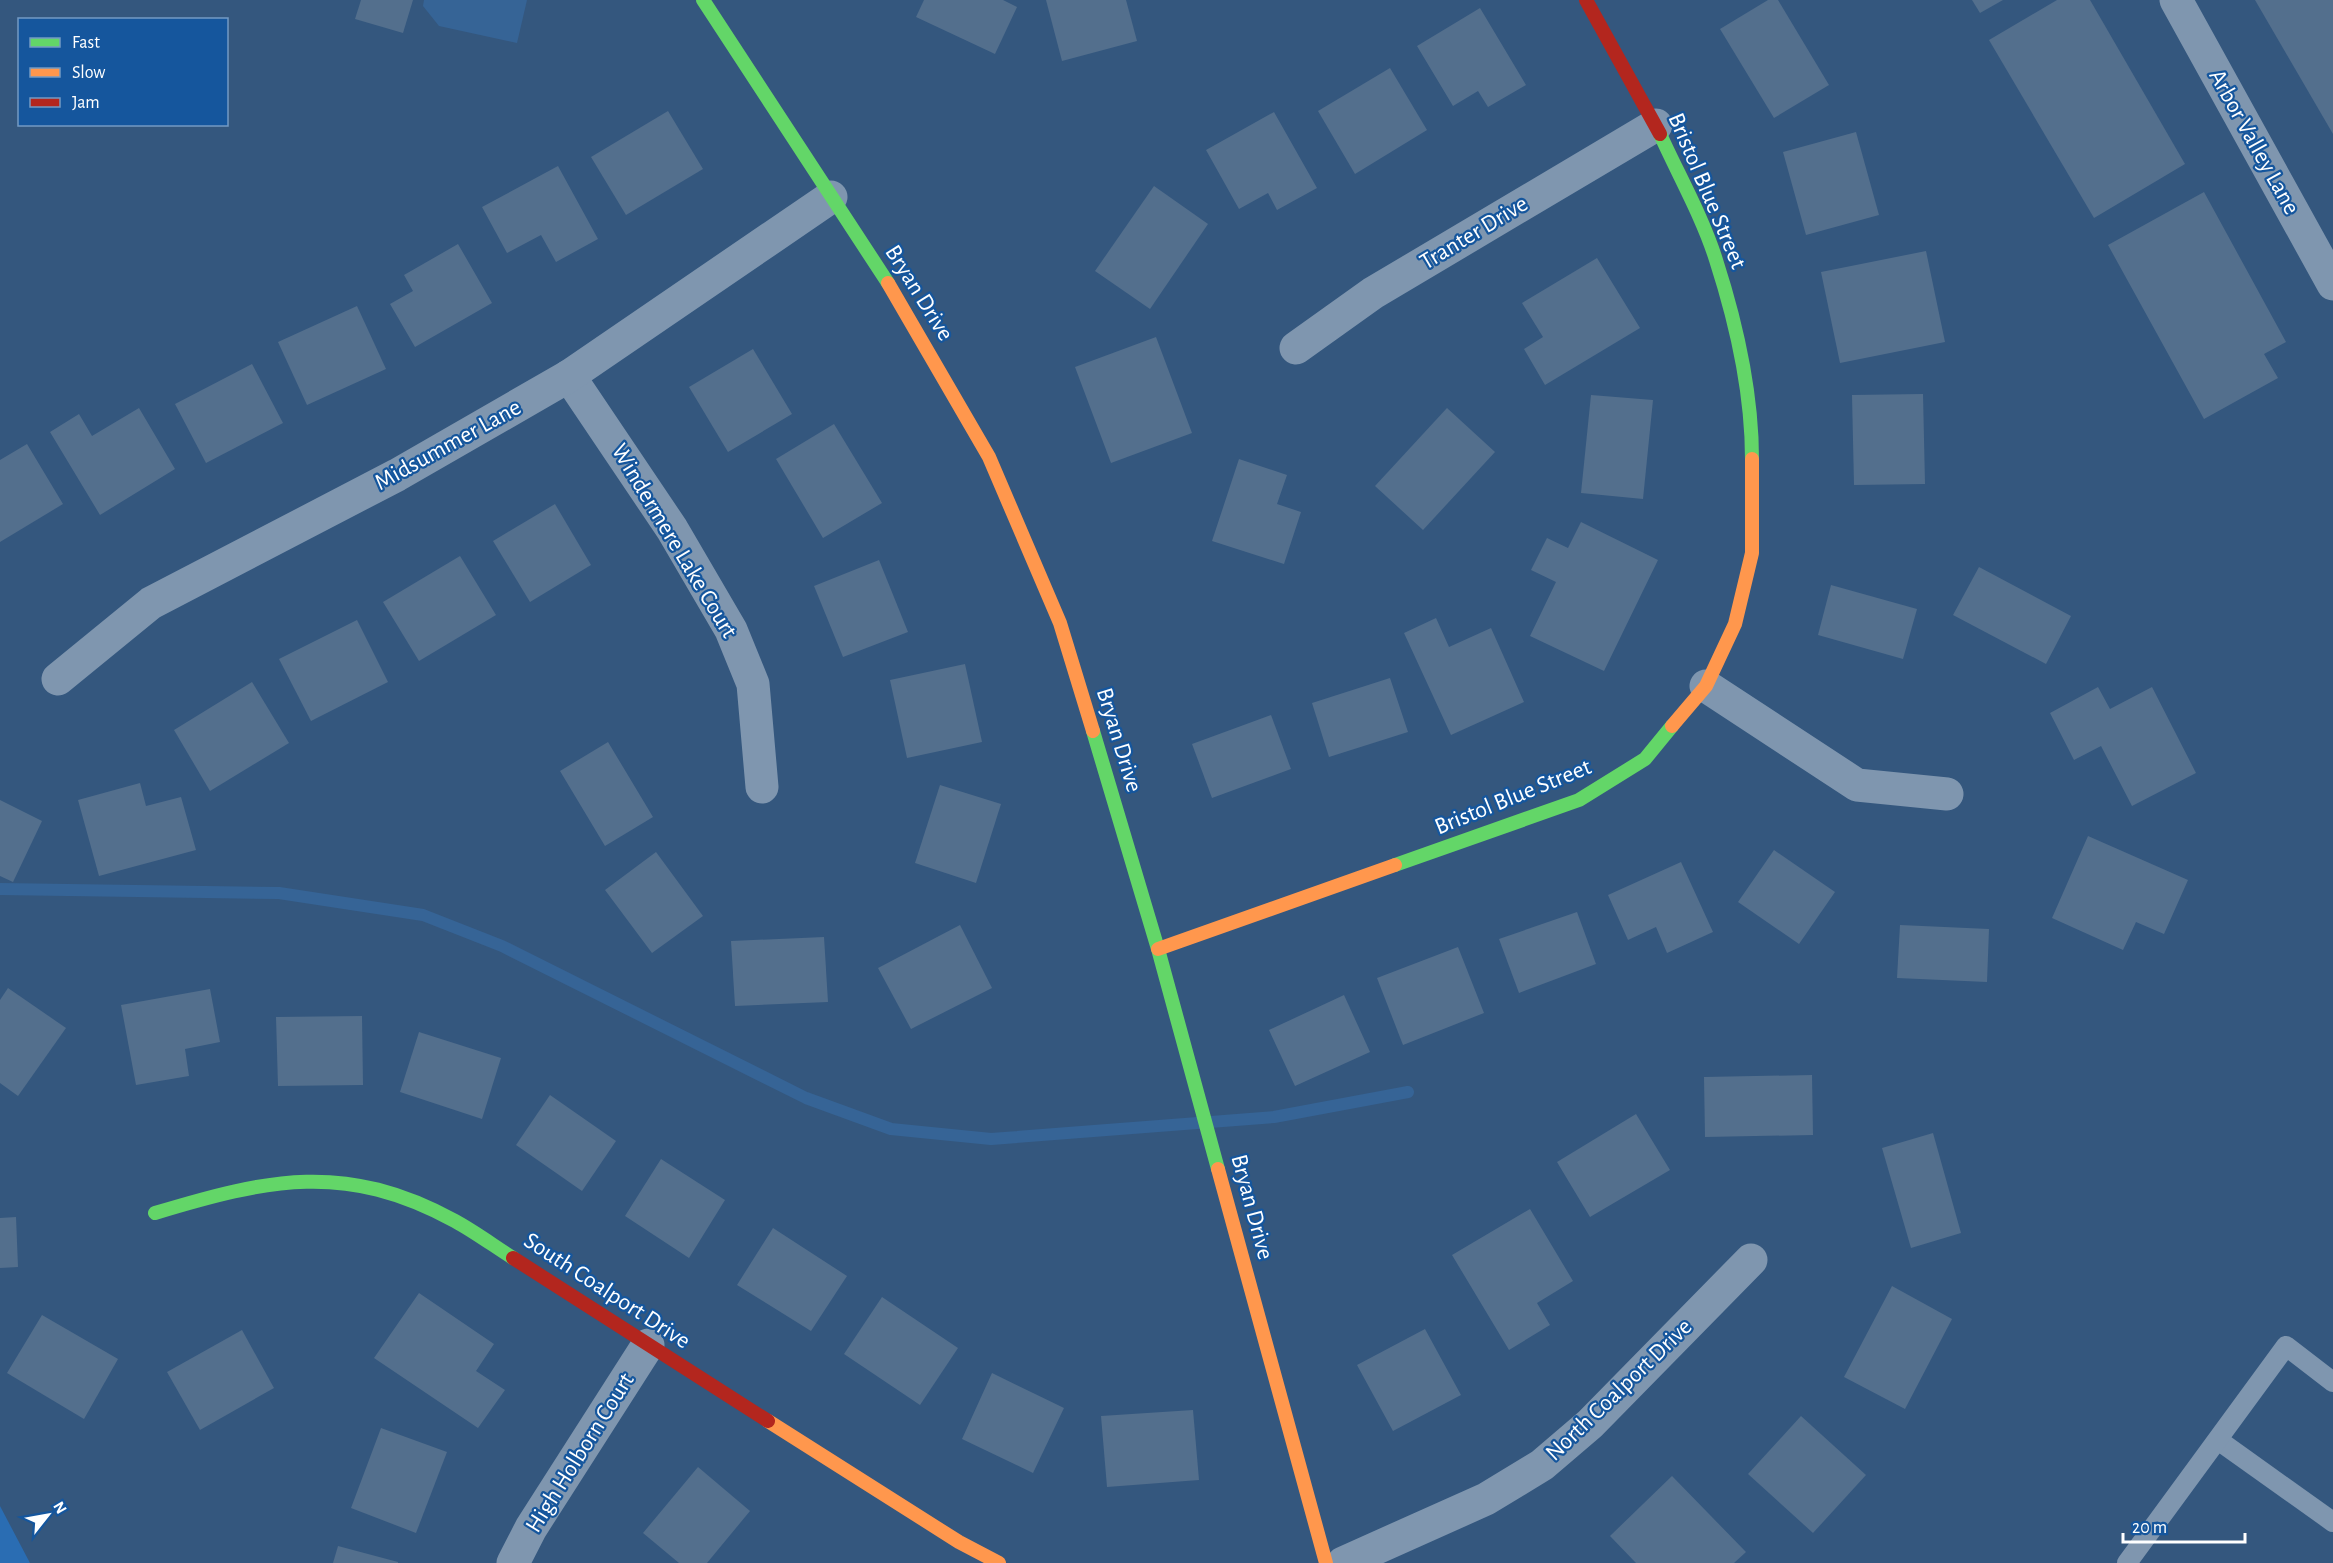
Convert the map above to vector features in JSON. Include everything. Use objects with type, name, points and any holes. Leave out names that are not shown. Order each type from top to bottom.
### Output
[{"type":"street","name":"Bryan Drive","points":[[703,0],[905,309],[989,457],[1060,623],[1158,949],[1326,1563]]},
{"type":"street","name":"Bristol Blue Street","points":[[1158,949],[1579,800],[1645,759],[1706,686],[1735,624],[1752,553],[1752,434],[1739,347],[1716,258],[1656,125],[1586,0]]},
{"type":"street","name":"Arbor Valley Lane","points":[[2176,0],[2333,284]]},
{"type":"street","name":"Tranter Drive","points":[[1296,348],[1372,293],[1656,125]]},
{"type":"street","name":"Midsummer Lane","points":[[58,679],[151,603],[397,476],[569,376],[831,197]]},
{"type":"street","name":"Windermere Lake Court","points":[[569,376],[672,529],[731,630],[753,684],[762,787]]},
{"type":"street","points":[[1706,686],[1857,785],[1947,794]]},
{"type":"street","name":"South Coalport Drive","points":[[155,1213],[239,1188],[283,1181],[322,1180],[378,1190],[455,1221],[959,1542],[999,1563]]},
{"type":"street","name":"North Coalport Drive","points":[[1343,1563],[1486,1499],[1542,1465],[1590,1424],[1751,1260]]},
{"type":"street","name":"High Holborn Court","points":[[513,1563],[531,1528],[648,1345]]},
{"type":"lane","points":[[2127,1563],[2286,1346],[2333,1382]]},
{"type":"lane","points":[[2218,1440],[2333,1522]]},
{"type":"shaded area","points":[[424,0],[527,0],[517,43],[439,26],[423,6]]},
{"type":"shaded area","points":[[0,1506],[30,1563],[0,1563]]},
{"type":"building","points":[[361,0],[413,0],[403,33],[355,19]]},
{"type":"building","points":[[924,0],[1003,0],[1017,7],[995,54],[916,17]]},
{"type":"building","points":[[1046,0],[1126,0],[1137,41],[1062,61]]},
{"type":"building","points":[[1768,0],[1778,0],[1829,85],[1774,118],[1720,29]]},
{"type":"building","points":[[1972,0],[2003,0],[1980,13]]},
{"type":"building","points":[[2057,0],[2090,0],[2185,164],[2094,218],[1989,40]]},
{"type":"building","points":[[2255,0],[2333,0],[2333,134]]},
{"type":"building","points":[[1480,8],[1526,85],[1488,107],[1478,91],[1453,106],[1417,46]]},
{"type":"building","points":[[1390,68],[1427,130],[1355,174],[1318,111]]},
{"type":"building","points":[[668,111],[703,169],[626,215],[591,157]]},
{"type":"building","points":[[1274,112],[1317,188],[1277,210],[1268,193],[1239,209],[1206,150]]},
{"type":"building","points":[[1856,132],[1879,215],[1806,235],[1783,152]]},
{"type":"building","points":[[558,166],[598,239],[556,262],[541,235],[507,253],[482,207]]},
{"type":"building","points":[[1154,186],[1208,224],[1150,309],[1095,271]]},
{"type":"building","points":[[2204,192],[2286,342],[2264,354],[2278,378],[2204,419],[2108,245]]},
{"type":"building","points":[[458,244],[492,303],[415,347],[390,304],[413,291],[404,275]]},
{"type":"building","points":[[1926,251],[1945,342],[1840,363],[1821,272]]},
{"type":"building","points":[[1597,258],[1640,328],[1545,385],[1524,349],[1543,337],[1522,303]]},
{"type":"building","points":[[357,306],[386,369],[307,405],[278,342]]},
{"type":"building","points":[[1156,337],[1192,433],[1111,463],[1075,367]]},
{"type":"building","points":[[753,349],[792,414],[728,452],[689,387]]},
{"type":"building","points":[[252,364],[283,423],[206,463],[175,404]]},
{"type":"building","points":[[1923,394],[1925,484],[1854,485],[1852,395]]},
{"type":"building","points":[[1591,395],[1653,400],[1643,499],[1581,493]]},
{"type":"building","points":[[139,408],[175,469],[100,515],[50,432],[79,414],[92,436]]},
{"type":"building","points":[[1447,408],[1495,452],[1423,530],[1375,486]]},
{"type":"building","points":[[834,424],[882,503],[823,538],[776,459]]},
{"type":"building","points":[[27,444],[63,504],[0,542],[0,460]]},
{"type":"building","points":[[1239,459],[1287,475],[1277,504],[1301,512],[1284,564],[1212,541]]},
{"type":"building","points":[[555,504],[591,565],[530,602],[493,541]]},
{"type":"building","points":[[1581,522],[1658,560],[1604,671],[1530,636],[1556,582],[1531,570],[1547,538],[1568,548]]},
{"type":"building","points":[[460,556],[496,615],[419,661],[383,602]]},
{"type":"building","points":[[879,560],[908,632],[843,657],[814,586]]},
{"type":"building","points":[[1979,567],[2071,616],[2046,664],[1953,615]]},
{"type":"building","points":[[1831,585],[1917,609],[1903,659],[1818,635]]},
{"type":"building","points":[[1436,618],[1449,647],[1491,628],[1524,702],[1451,735],[1404,633]]},
{"type":"building","points":[[357,620],[388,682],[311,721],[279,659]]},
{"type":"building","points":[[965,664],[982,742],[907,758],[890,680]]},
{"type":"building","points":[[1390,678],[1408,732],[1329,757],[1312,703]]},
{"type":"building","points":[[252,682],[289,743],[210,791],[174,730]]},
{"type":"building","points":[[2098,687],[2110,709],[2152,687],[2196,773],[2132,806],[2101,746],[2074,760],[2050,713]]},
{"type":"building","points":[[1271,715],[1291,769],[1212,798],[1192,744]]},
{"type":"building","points":[[608,742],[653,817],[605,846],[560,771]]},
{"type":"building","points":[[140,783],[146,806],[181,797],[196,850],[99,876],[78,800]]},
{"type":"building","points":[[940,785],[1001,804],[976,883],[915,863]]},
{"type":"building","points":[[0,800],[42,821],[13,882],[0,876]]},
{"type":"building","points":[[2088,836],[2188,880],[2164,934],[2136,922],[2123,950],[2052,918]]},
{"type":"building","points":[[1774,850],[1835,892],[1799,944],[1738,902]]},
{"type":"building","points":[[656,852],[703,916],[652,953],[605,890]]},
{"type":"building","points":[[1681,862],[1713,932],[1667,953],[1656,927],[1628,940],[1608,895]]},
{"type":"building","points":[[1577,912],[1596,964],[1519,993],[1499,939]]},
{"type":"building","points":[[960,925],[992,988],[911,1029],[878,968]]},
{"type":"building","points":[[1900,925],[1989,929],[1987,982],[1897,978]]},
{"type":"building","points":[[824,937],[828,1002],[735,1006],[731,941]]},
{"type":"building","points":[[1458,947],[1484,1013],[1403,1045],[1377,978]]},
{"type":"building","points":[[8,988],[66,1028],[18,1096],[0,1083],[0,1000]]},
{"type":"building","points":[[210,989],[220,1042],[185,1049],[189,1076],[136,1085],[121,1005]]},
{"type":"building","points":[[1344,995],[1370,1052],[1295,1086],[1269,1030]]},
{"type":"building","points":[[362,1016],[363,1085],[278,1086],[276,1017]]},
{"type":"building","points":[[419,1032],[501,1058],[482,1119],[400,1092]]},
{"type":"building","points":[[1812,1075],[1813,1135],[1705,1137],[1704,1077]]},
{"type":"building","points":[[550,1095],[616,1141],[582,1191],[516,1145]]},
{"type":"building","points":[[1636,1114],[1670,1170],[1590,1217],[1557,1162]]},
{"type":"building","points":[[1933,1133],[1961,1233],[1911,1248],[1882,1148]]},
{"type":"building","points":[[661,1159],[725,1200],[689,1258],[625,1216]]},
{"type":"building","points":[[1530,1209],[1573,1281],[1537,1303],[1550,1325],[1509,1350],[1452,1255]]},
{"type":"building","points":[[16,1217],[18,1267],[0,1268],[0,1218]]},
{"type":"building","points":[[773,1228],[847,1276],[811,1331],[737,1285]]},
{"type":"building","points":[[1892,1286],[1952,1319],[1905,1409],[1844,1377]]},
{"type":"building","points":[[419,1293],[494,1344],[476,1371],[505,1390],[478,1428],[374,1358]]},
{"type":"building","points":[[882,1297],[958,1348],[920,1405],[844,1354]]},
{"type":"building","points":[[42,1315],[118,1359],[84,1419],[7,1373]]},
{"type":"building","points":[[1425,1329],[1461,1395],[1393,1431],[1357,1365]]},
{"type":"building","points":[[242,1330],[274,1388],[200,1430],[167,1372]]},
{"type":"building","points":[[992,1373],[1064,1408],[1033,1473],[962,1439]]},
{"type":"building","points":[[1193,1410],[1199,1480],[1107,1487],[1101,1416]]},
{"type":"building","points":[[1801,1416],[1866,1475],[1813,1533],[1748,1474]]},
{"type":"building","points":[[381,1428],[447,1452],[416,1533],[351,1508]]},
{"type":"building","points":[[698,1467],[750,1511],[707,1563],[679,1563],[643,1533]]},
{"type":"building","points":[[1672,1476],[1746,1552],[1734,1563],[1636,1563],[1610,1536]]},
{"type":"building","points":[[338,1546],[398,1562],[398,1563],[333,1563]]},
{"type":"waterway","points":[[0,889],[279,893],[423,915],[502,946],[806,1098],[891,1129],[991,1139],[1274,1117],[1408,1092]]},
{"type":"traffic: fast","points":[[703,0],[888,283]]},
{"type":"traffic: fast","points":[[1660,134],[1711,244],[1723,284],[1742,358],[1749,409],[1752,459]]},
{"type":"traffic: fast","points":[[1395,865],[1579,800],[1645,759],[1672,726]]},
{"type":"traffic: fast","points":[[1093,731],[1158,949],[1218,1169]]},
{"type":"traffic: fast","points":[[155,1213],[234,1191],[271,1185],[306,1182],[342,1183],[378,1190],[415,1202],[455,1221],[513,1258]]},
{"type":"traffic: slow","points":[[888,283],[989,457],[1060,623],[1093,731]]},
{"type":"traffic: slow","points":[[1672,726],[1706,686],[1735,624],[1752,553],[1752,459]]},
{"type":"traffic: slow","points":[[1158,949],[1395,865]]},
{"type":"traffic: slow","points":[[1218,1169],[1326,1563]]},
{"type":"traffic: slow","points":[[768,1421],[959,1542],[999,1563]]},
{"type":"traffic: jam","points":[[1586,0],[1660,134]]},
{"type":"traffic: jam","points":[[513,1258],[768,1421]]}]
